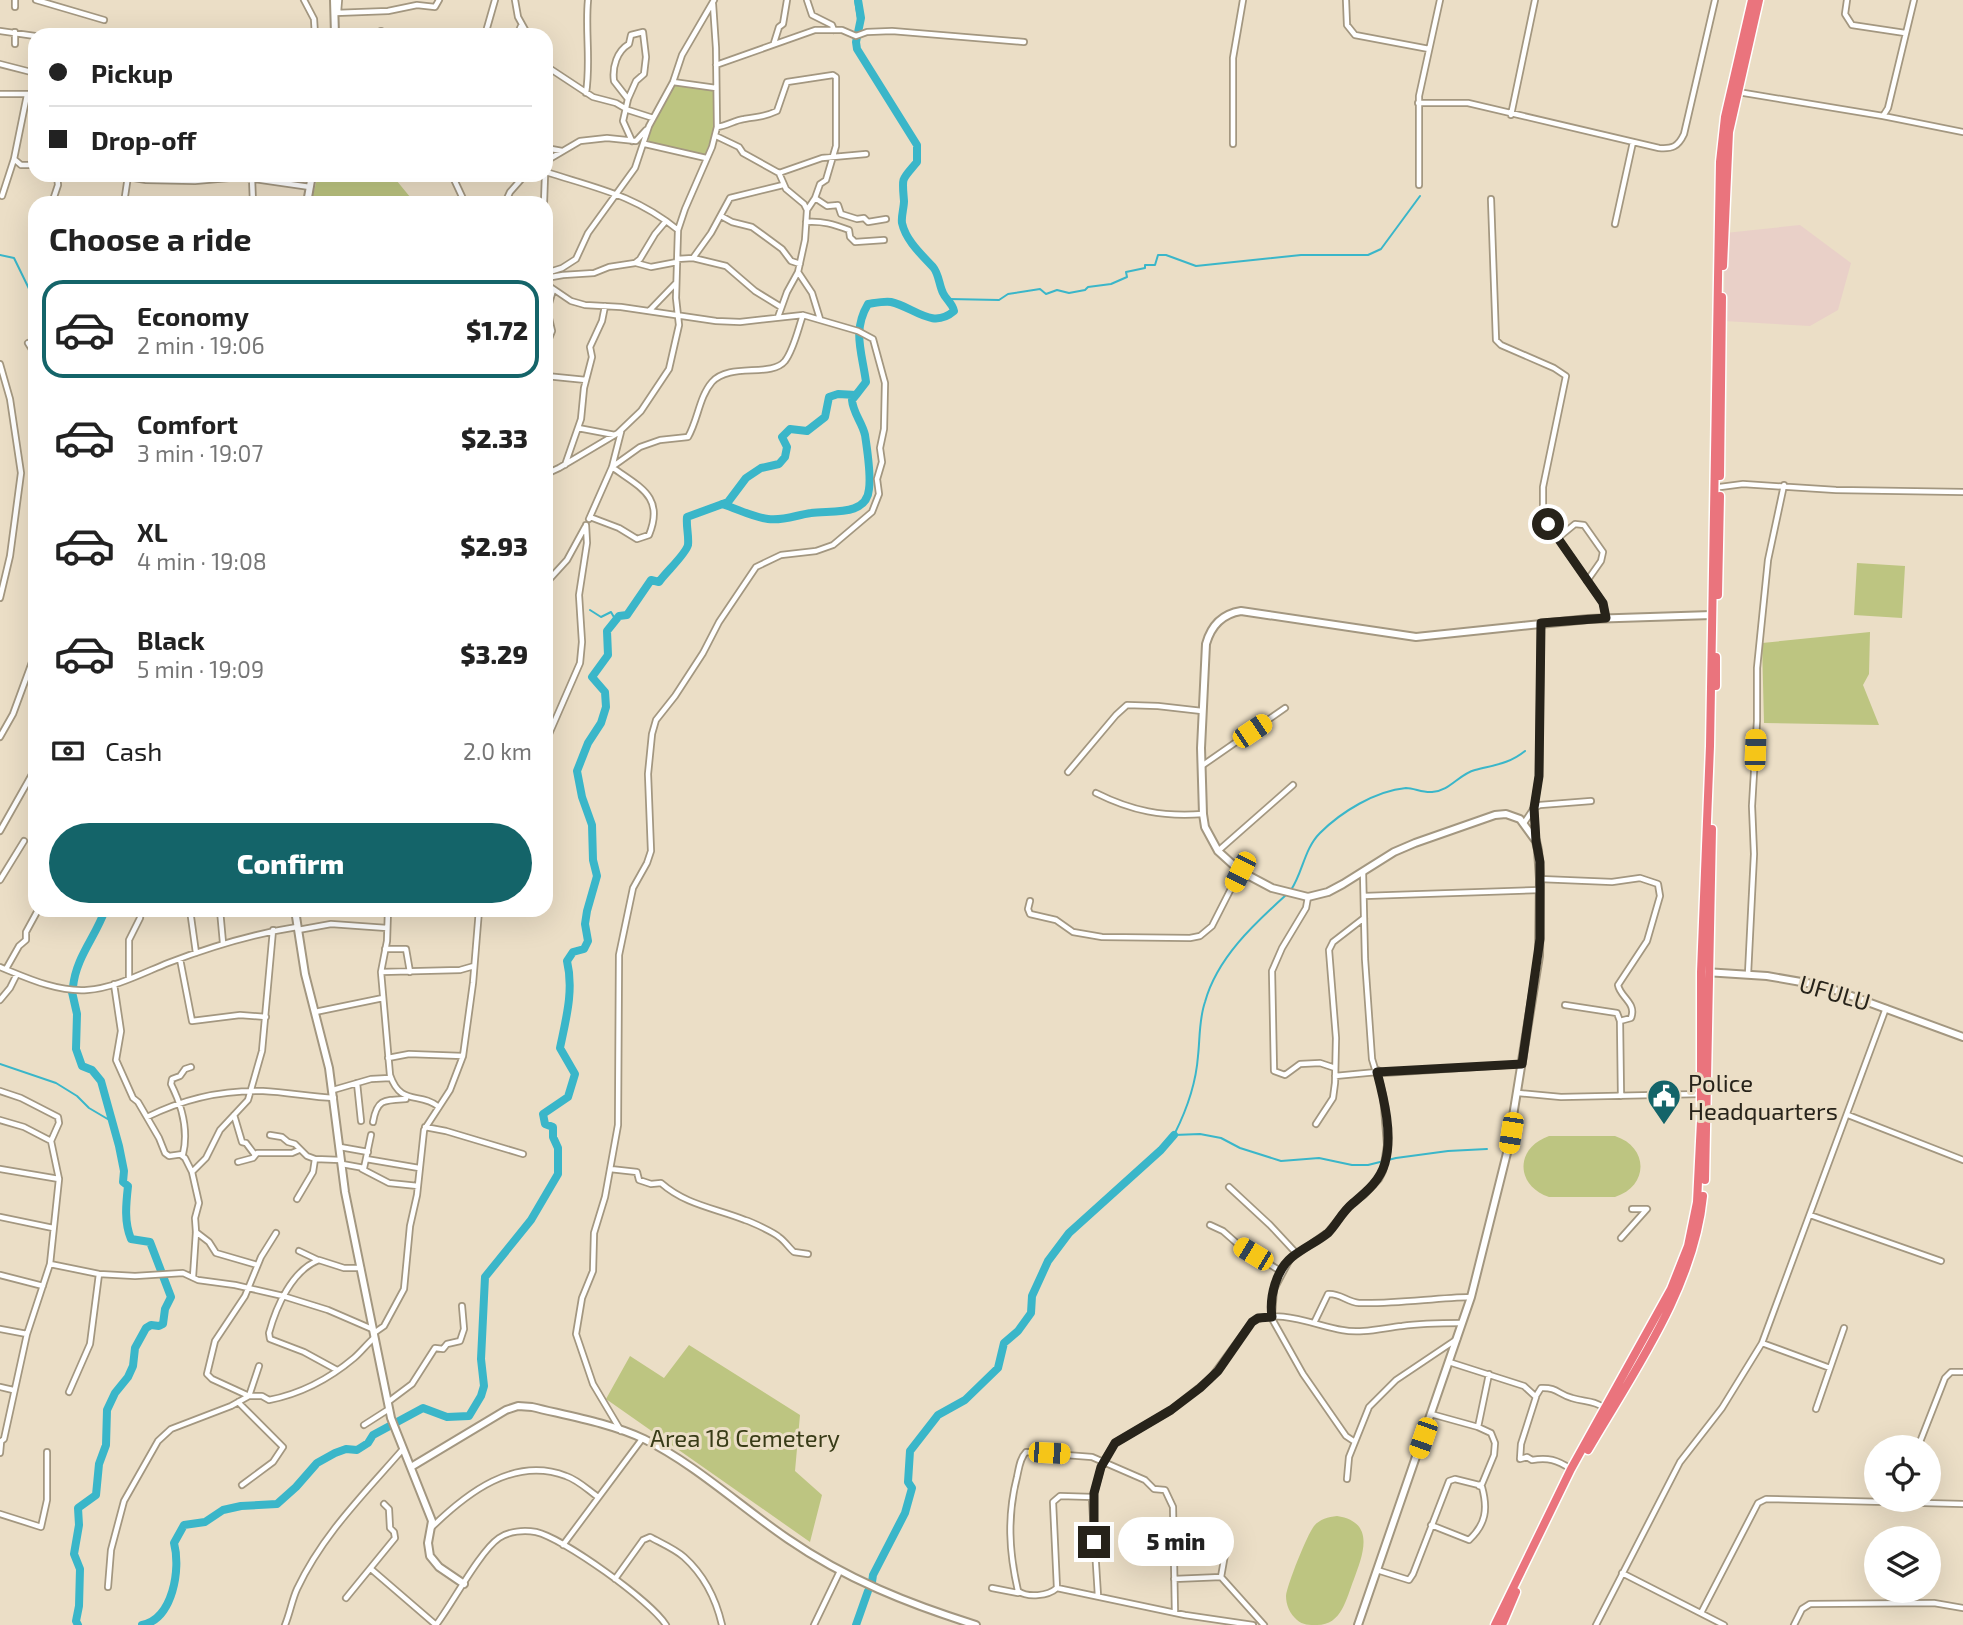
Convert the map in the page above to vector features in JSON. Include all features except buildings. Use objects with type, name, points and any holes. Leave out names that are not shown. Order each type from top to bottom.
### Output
[{"type":"highway","points":[[1502,1625],[1561,1499],[1659,1326],[1687,1270],[1701,1218],[1704,1185],[1718,202],[1722,143],[1752,0]]},
{"type":"highway","points":[[1495,1625],[1572,1469],[1662,1308],[1688,1246],[1699,1186],[1720,486],[1725,187],[1734,91],[1759,0]]},
{"type":"street","points":[[15,0],[15,7]]},
{"type":"street","points":[[36,0],[104,20]]},
{"type":"street","points":[[304,0],[314,19],[315,28]]},
{"type":"street","points":[[334,0],[336,13]]},
{"type":"street","points":[[335,28],[339,0]]},
{"type":"street","points":[[336,13],[378,12],[417,5],[435,7],[439,0]]},
{"type":"street","points":[[487,28],[495,0]]},
{"type":"street","points":[[515,0],[523,28]]},
{"type":"street","points":[[586,93],[588,62],[585,26],[588,0]]},
{"type":"street","points":[[773,44],[779,27],[783,24],[787,0]]},
{"type":"street","points":[[807,0],[812,15],[832,25],[834,30]]},
{"type":"street","points":[[1233,144],[1234,50],[1243,0]]},
{"type":"street","points":[[1346,0],[1347,25],[1355,35],[1429,49]]},
{"type":"street","points":[[1419,185],[1418,103],[1440,0]]},
{"type":"street","points":[[1511,115],[1535,0]]},
{"type":"street","points":[[1418,103],[1468,103],[1633,142],[1666,148],[1676,146],[1682,140],[1715,0]]},
{"type":"street","points":[[1847,0],[1845,14],[1852,25],[1905,33]]},
{"type":"street","points":[[1883,116],[1888,108],[1914,0]]},
{"type":"street","points":[[553,471],[621,430],[646,405],[669,369],[679,325],[676,283],[678,230],[716,136],[714,2]]},
{"type":"street","points":[[553,157],[577,142],[591,139],[639,140],[673,82],[682,55],[714,2]]},
{"type":"street","points":[[716,65],[815,30],[842,30],[856,36],[867,32],[907,32],[1024,42]]},
{"type":"street","points":[[0,31],[28,35]]},
{"type":"street","points":[[628,99],[614,81],[615,64],[625,46],[629,44],[631,35],[640,31],[646,52],[645,68],[628,99],[623,126],[632,141]]},
{"type":"street","points":[[15,32],[15,44]]},
{"type":"street","points":[[0,64],[28,72]]},
{"type":"street","points":[[553,71],[586,93],[653,118]]},
{"type":"street","points":[[717,127],[731,125],[742,118],[763,118],[777,111],[787,82],[835,76],[836,146],[827,180],[820,184],[816,198],[807,210]]},
{"type":"street","points":[[673,82],[716,88]]},
{"type":"street","points":[[1734,91],[1963,132]]},
{"type":"street","points":[[0,94],[27,95],[14,159],[2,195]]},
{"type":"street","points":[[553,271],[576,258],[588,233],[635,168],[649,126]]},
{"type":"street","points":[[716,136],[779,173],[783,185],[807,210],[798,272],[778,317]]},
{"type":"street","points":[[1615,224],[1633,142]]},
{"type":"street","points":[[645,144],[706,158]]},
{"type":"street","points":[[553,149],[562,151]]},
{"type":"street","points":[[779,173],[822,158],[866,154]]},
{"type":"street","points":[[14,159],[21,165],[28,165]]},
{"type":"street","points":[[553,175],[617,194],[678,230]]},
{"type":"street","points":[[278,182],[310,187]]},
{"type":"street","points":[[308,196],[311,182]]},
{"type":"street","points":[[508,196],[519,182]]},
{"type":"street","points":[[693,258],[730,198],[783,185]]},
{"type":"street","points":[[816,198],[827,206],[838,205],[841,214],[857,219],[864,218],[868,222],[886,219]]},
{"type":"street","points":[[1491,199],[1496,340],[1501,345],[1566,376],[1542,497],[1544,515],[1603,603],[1606,618]]},
{"type":"street","points":[[721,216],[752,227],[782,249],[791,261],[800,264]]},
{"type":"street","points":[[635,263],[666,221]]},
{"type":"street","points":[[806,222],[826,221],[834,224],[850,232],[850,237],[855,242],[884,240]]},
{"type":"street","points":[[553,274],[594,274],[609,267],[635,263],[651,267],[693,258],[726,266],[755,291],[781,307]]},
{"type":"street","points":[[798,272],[812,293],[821,320]]},
{"type":"street","points":[[648,311],[676,283]]},
{"type":"street","points":[[553,290],[571,302],[678,315],[698,320],[740,322],[803,315],[821,320],[873,339],[885,383],[884,429],[880,448],[882,462],[877,479],[879,494],[876,503],[862,522],[833,545],[816,551],[781,555],[755,568],[675,696],[656,720],[649,754],[651,851],[648,863],[634,888],[619,955],[618,1125],[605,1197],[594,1233],[593,1270],[582,1298],[576,1334],[593,1384],[621,1431]]},
{"type":"street","points":[[565,465],[578,428],[592,357],[590,347],[606,306]]},
{"type":"street","points":[[612,467],[640,447],[660,440],[688,437],[706,392],[718,377],[732,372],[774,368],[783,363],[803,315]]},
{"type":"street","points":[[0,365],[10,399],[21,473],[10,556],[0,598]]},
{"type":"street","points":[[553,377],[586,380]]},
{"type":"street","points":[[578,428],[615,435]]},
{"type":"street","points":[[553,573],[567,560],[590,517],[612,467],[621,430]]},
{"type":"street","points":[[590,517],[619,528],[637,539],[649,535],[654,503],[646,491],[612,467]]},
{"type":"street","points":[[1720,486],[1784,485],[1836,490],[1963,492]]},
{"type":"street","points":[[1748,974],[1754,855],[1752,806],[1757,668],[1768,560],[1784,485]]},
{"type":"street","points":[[553,725],[580,663],[582,642],[579,596],[587,543],[586,524]]},
{"type":"street","points":[[1558,538],[1575,524],[1584,525],[1602,552],[1601,561],[1587,581]]},
{"type":"street","points":[[1536,841],[1524,823],[1515,816],[1506,814],[1484,817],[1415,843],[1328,892],[1308,897],[1272,888],[1240,872],[1218,851],[1205,827],[1203,814],[1202,711],[1206,644],[1214,626],[1233,612],[1250,611],[1416,636],[1606,618],[1712,615]]},
{"type":"street","points":[[1358,1625],[1471,1297],[1507,1153],[1518,1093],[1539,956],[1540,879],[1534,808],[1539,776],[1541,623]]},
{"type":"street","points":[[0,737],[13,714],[28,673]]},
{"type":"street","points":[[1068,772],[1127,705],[1202,711]]},
{"type":"street","points":[[1203,765],[1285,708]]},
{"type":"street","points":[[0,831],[28,781]]},
{"type":"street","points":[[1218,851],[1293,785]]},
{"type":"street","points":[[1096,793],[1125,807],[1147,813],[1177,816],[1203,814]]},
{"type":"street","points":[[1524,823],[1534,808],[1545,804],[1591,801]]},
{"type":"street","points":[[0,880],[24,841]]},
{"type":"street","points":[[1030,901],[1030,915],[1051,918],[1067,930],[1084,935],[1189,939],[1200,936],[1212,926],[1240,872]]},
{"type":"street","points":[[1355,1442],[1346,1436],[1303,1374],[1271,1316],[1273,1289],[1290,1259],[1328,1232],[1351,1204],[1364,1195],[1381,1175],[1386,1161],[1383,1095],[1372,1059],[1363,872]]},
{"type":"street","points":[[1540,879],[1612,882],[1640,878],[1655,882],[1659,887],[1659,902],[1647,941],[1618,985],[1633,1012],[1630,1018],[1620,1021]]},
{"type":"street","points":[[1364,896],[1540,890]]},
{"type":"street","points":[[1308,897],[1306,908],[1282,948],[1272,971],[1274,1071],[1285,1075],[1300,1064],[1320,1063],[1335,1068]]},
{"type":"street","points":[[6,969],[19,946],[26,940],[26,932],[34,917]]},
{"type":"street","points":[[129,978],[129,940],[140,917]]},
{"type":"street","points":[[191,917],[196,953]]},
{"type":"street","points":[[221,917],[223,943]]},
{"type":"street","points":[[296,917],[305,974],[326,1052],[345,1192],[391,1418],[432,1521],[428,1546],[432,1560],[464,1584]]},
{"type":"street","points":[[388,917],[386,949],[381,972],[388,1058],[391,1078],[400,1092],[410,1098]]},
{"type":"street","points":[[276,1233],[257,1265],[249,1288],[215,1341],[207,1374],[248,1396],[269,1399],[284,1397],[318,1383],[337,1370],[384,1326],[404,1289],[410,1226],[425,1128],[454,1082],[463,1056],[478,917]]},
{"type":"street","points":[[1317,1124],[1332,1098],[1335,1076],[1336,1038],[1329,950],[1331,944],[1365,917]]},
{"type":"street","points":[[0,967],[49,985],[79,990],[114,984],[223,943],[273,930],[331,924],[387,928]]},
{"type":"street","points":[[192,1172],[202,1164],[218,1134],[247,1103],[261,1058],[273,930]]},
{"type":"street","points":[[386,949],[406,950],[410,972]]},
{"type":"street","points":[[180,959],[192,1021],[240,1015],[266,1017]]},
{"type":"street","points":[[381,972],[460,970],[474,966]]},
{"type":"street","name":"UFULU","points":[[1705,972],[1748,974],[1824,986],[1963,1037]]},
{"type":"street","points":[[0,1000],[7,994],[17,974]]},
{"type":"street","points":[[114,984],[121,1031],[116,1060],[133,1098],[166,1155],[180,1155],[185,1158],[192,1172],[199,1203],[194,1218],[196,1232],[193,1277]]},
{"type":"street","points":[[315,1012],[383,998]]},
{"type":"street","points":[[1565,1005],[1617,1013],[1620,1021],[1621,1096]]},
{"type":"street","points":[[1596,1625],[1680,1462],[1722,1408],[1762,1343],[1887,1007]]},
{"type":"street","points":[[388,1058],[409,1054],[463,1056]]},
{"type":"street","points":[[1335,1076],[1522,1064]]},
{"type":"street","points":[[180,1155],[184,1151],[185,1129],[180,1103],[171,1084],[173,1079],[191,1067]]},
{"type":"street","points":[[333,1090],[371,1079],[391,1078]]},
{"type":"street","points":[[357,1083],[361,1121]]},
{"type":"street","points":[[0,1091],[22,1098],[58,1117],[59,1123],[51,1141],[59,1179],[50,1264],[27,1334],[0,1453]]},
{"type":"street","points":[[147,1118],[180,1103],[208,1096],[250,1091],[334,1098]]},
{"type":"street","points":[[1518,1093],[1561,1097],[1701,1094]]},
{"type":"street","points":[[373,1122],[376,1108],[390,1099],[431,1101],[439,1108]]},
{"type":"street","points":[[234,1115],[242,1142],[246,1143],[255,1155]]},
{"type":"street","points":[[1848,1115],[1963,1160]]},
{"type":"street","points":[[0,1119],[24,1127],[51,1141]]},
{"type":"street","points":[[425,1128],[446,1131],[523,1154]]},
{"type":"street","points":[[270,1135],[282,1137],[316,1159],[362,1168],[389,1183],[418,1186]]},
{"type":"street","points":[[362,1168],[365,1167],[371,1135]]},
{"type":"street","points":[[340,1147],[368,1152]]},
{"type":"street","points":[[238,1162],[267,1152],[292,1153],[299,1150]]},
{"type":"street","points":[[297,1199],[313,1172],[316,1159]]},
{"type":"street","points":[[366,1159],[419,1168]]},
{"type":"street","points":[[0,1169],[59,1179]]},
{"type":"street","points":[[610,1169],[637,1172],[639,1180],[651,1184],[661,1183],[675,1195],[689,1199],[698,1206],[745,1220],[779,1236],[794,1252],[808,1254]]},
{"type":"street","points":[[1228,1187],[1297,1254]]},
{"type":"street","points":[[1621,1238],[1647,1209],[1632,1209]]},
{"type":"street","points":[[1810,1215],[1941,1261]]},
{"type":"street","points":[[0,1217],[53,1228]]},
{"type":"street","points":[[1210,1225],[1282,1272]]},
{"type":"street","points":[[196,1232],[209,1242],[216,1253],[257,1265]]},
{"type":"street","points":[[299,1251],[344,1268],[362,1268]]},
{"type":"street","points":[[319,1260],[302,1269],[283,1296],[269,1333],[270,1339],[304,1352],[337,1370]]},
{"type":"street","points":[[50,1264],[99,1274],[135,1276],[183,1273],[323,1308],[374,1334]]},
{"type":"street","points":[[69,1392],[90,1344],[99,1274]]},
{"type":"street","points":[[0,1275],[43,1286]]},
{"type":"street","points":[[1314,1323],[1328,1294],[1338,1294],[1345,1301],[1353,1303],[1471,1297]]},
{"type":"street","points":[[364,1425],[412,1384],[435,1348],[442,1349],[447,1344],[460,1341],[464,1329],[462,1306]]},
{"type":"street","points":[[1098,1596],[1093,1497],[1101,1467],[1115,1443],[1171,1410],[1210,1379],[1252,1322],[1271,1316],[1348,1331],[1433,1322],[1462,1323]]},
{"type":"street","points":[[1816,1409],[1844,1328]]},
{"type":"street","points":[[0,1329],[27,1334]]},
{"type":"street","points":[[1347,1479],[1346,1471],[1369,1407],[1396,1380],[1457,1339]]},
{"type":"street","points":[[1762,1343],[1830,1368]]},
{"type":"street","points":[[1449,1362],[1524,1386],[1536,1396]]},
{"type":"street","points":[[108,1587],[111,1550],[124,1500],[158,1441],[171,1429],[248,1396],[259,1366]]},
{"type":"street","points":[[1923,1435],[1945,1378],[1954,1371],[1963,1372]]},
{"type":"street","points":[[1478,1427],[1489,1374]]},
{"type":"street","points":[[0,1387],[13,1390]]},
{"type":"street","points":[[1572,1469],[1550,1458],[1520,1459],[1521,1444],[1536,1396],[1541,1388],[1553,1388],[1571,1398],[1595,1401],[1605,1408]]},
{"type":"street","points":[[238,1402],[283,1447],[273,1462],[243,1485]]},
{"type":"street","points":[[411,1467],[506,1410],[518,1406],[532,1407],[621,1431],[664,1450],[788,1539],[840,1571],[898,1599],[976,1625]]},
{"type":"street","points":[[1431,1414],[1491,1433],[1495,1443],[1485,1481],[1479,1485]]},
{"type":"street","points":[[563,1545],[642,1438]]},
{"type":"street","points":[[285,1625],[299,1586],[333,1529],[356,1499],[403,1449]]},
{"type":"street","points":[[1020,1593],[1012,1565],[1009,1523],[1023,1454],[1030,1451],[1083,1455],[1105,1461],[1145,1480],[1154,1489],[1166,1490],[1172,1502],[1175,1613]]},
{"type":"street","points":[[0,1514],[41,1527],[47,1500],[47,1452]]},
{"type":"street","points":[[432,1527],[461,1499],[479,1487],[500,1478],[528,1472],[565,1475],[598,1497]]},
{"type":"street","points":[[1377,1570],[1409,1580],[1413,1574],[1431,1525],[1449,1480],[1455,1479],[1482,1488],[1487,1507],[1477,1532],[1469,1540],[1431,1525]]},
{"type":"street","points":[[1057,1588],[1053,1502],[1060,1496],[1093,1497]]},
{"type":"street","points":[[1701,1613],[1758,1503],[1766,1499],[1864,1500]]},
{"type":"street","points":[[1941,1503],[1963,1504]]},
{"type":"street","points":[[346,1598],[395,1538],[390,1528],[389,1509],[384,1504]]},
{"type":"street","points":[[1173,1528],[1223,1534],[1227,1543],[1221,1577]]},
{"type":"street","points":[[371,1569],[436,1625],[491,1546],[505,1535],[520,1531],[536,1532],[563,1545],[615,1579],[648,1604],[666,1625]]},
{"type":"street","points":[[615,1579],[643,1540],[650,1537],[684,1556],[698,1572],[715,1601],[722,1625]]},
{"type":"street","points":[[814,1625],[840,1571]]},
{"type":"street","points":[[1622,1573],[1724,1625]]},
{"type":"street","points":[[1174,1578],[1221,1577],[1264,1625]]},
{"type":"street","points":[[992,1588],[1027,1595],[1048,1593],[1057,1588],[1175,1613],[1253,1625]]},
{"type":"street","points":[[1794,1625],[1802,1609],[1810,1604],[1934,1603],[1963,1608]]},
{"type":"shaded area","points":[[1800,225],[1851,263],[1838,310],[1810,326],[1724,321],[1725,233]]},
{"type":"green space","points":[[675,84],[713,91],[714,131],[705,155],[648,143],[650,131]]},
{"type":"green space","points":[[316,182],[398,182],[409,196],[313,196]]},
{"type":"green space","points":[[1857,563],[1905,566],[1902,618],[1854,615]]},
{"type":"green space","points":[[1870,632],[1869,674],[1863,685],[1879,725],[1764,723],[1762,643]]},
{"type":"green space","points":[[1549,1136],[1615,1136],[1626,1141],[1639,1157],[1639,1176],[1626,1192],[1615,1197],[1549,1197],[1530,1184],[1523,1166],[1530,1149]]},
{"type":"green space","name":"Area 18 Cemetery","points":[[689,1345],[800,1415],[795,1471],[822,1495],[810,1542],[606,1399],[630,1356],[664,1378]]},
{"type":"green space","points":[[1337,1516],[1349,1519],[1362,1532],[1364,1540],[1361,1559],[1338,1616],[1325,1624],[1304,1624],[1295,1618],[1288,1606],[1286,1596],[1290,1582],[1314,1526],[1324,1519]]},
{"type":"waterway","points":[[855,0],[859,27]]},
{"type":"waterway","points":[[142,1625],[153,1621],[168,1603],[175,1579],[174,1543],[184,1525],[205,1522],[223,1510],[277,1504],[317,1463],[335,1453],[346,1449],[357,1450],[368,1443],[373,1435],[423,1408],[447,1417],[469,1416],[481,1396],[484,1386],[481,1359],[485,1277],[531,1220],[558,1174],[558,1148],[553,1137],[553,1127],[545,1124],[543,1114],[568,1097],[575,1074],[560,1048],[569,994],[567,961],[573,952],[584,949],[588,941],[585,924],[597,876],[593,860],[592,825],[582,797],[577,771],[606,707],[605,692],[592,677],[608,655],[607,631],[619,616],[627,615],[651,580],[659,582],[683,553],[688,545],[687,517],[728,502],[746,478],[761,468],[779,464],[785,457],[787,447],[782,437],[790,429],[807,431],[825,417],[829,397],[838,394],[856,395],[866,382],[859,333],[868,304],[891,302],[930,318],[946,316],[954,311],[943,293],[935,270],[904,230],[903,183],[905,176],[917,162],[917,145],[857,49],[861,18],[858,0]]},
{"type":"waterway","points":[[949,299],[999,300],[1008,294],[1040,289],[1046,294],[1057,290],[1069,293],[1085,290],[1088,287],[1111,284],[1127,277],[1126,272],[1145,268],[1145,265],[1155,265],[1158,255],[1166,255],[1196,266],[1301,255],[1368,255],[1381,249],[1420,196]]},
{"type":"waterway","points":[[0,255],[14,258],[28,287]]},
{"type":"waterway","points":[[722,504],[768,519],[846,510],[862,504],[869,489],[869,470],[865,435],[852,400],[856,395]]},
{"type":"waterway","points":[[590,610],[601,617],[611,612],[615,619]]},
{"type":"waterway","points":[[1291,890],[1315,839],[1338,818],[1359,804],[1382,793],[1406,788],[1438,791],[1469,772],[1507,761],[1525,751]]},
{"type":"waterway","points":[[1175,1133],[1193,1086],[1202,1015],[1211,986],[1227,956],[1286,895]]},
{"type":"waterway","points":[[73,987],[78,966],[102,917]]},
{"type":"waterway","points":[[72,992],[77,1014],[76,1049],[82,1066],[92,1070],[101,1081],[119,1146],[124,1171],[123,1182],[128,1186],[126,1213],[129,1233],[131,1239],[150,1242],[171,1297],[165,1309],[163,1324],[146,1328],[135,1348],[133,1366],[128,1377],[115,1393],[107,1410],[106,1445],[99,1464],[96,1495],[78,1508],[79,1525],[74,1554],[80,1569],[76,1621],[78,1625]]},
{"type":"waterway","points":[[0,1064],[56,1083],[111,1121]]},
{"type":"waterway","points":[[1174,1135],[1200,1134],[1221,1138],[1240,1148],[1281,1161],[1319,1158],[1352,1165],[1368,1165],[1448,1151],[1487,1149]]},
{"type":"waterway","points":[[872,1582],[873,1575],[905,1513],[912,1488],[908,1482],[910,1451],[938,1415],[965,1400],[998,1368],[1004,1343],[1018,1331],[1031,1313],[1032,1296],[1048,1261],[1069,1233],[1174,1135]]},
{"type":"waterway","points":[[856,1625],[868,1591]]},
{"type":"place","name":"Police Headquarters","points":[[1664,1126]]},
{"type":"route","points":[[1094,1542],[1094,1493],[1101,1467],[1115,1443],[1171,1410],[1200,1388],[1218,1371],[1245,1328],[1258,1318],[1272,1317],[1273,1289],[1290,1259],[1328,1232],[1351,1204],[1364,1195],[1381,1175],[1387,1153],[1386,1119],[1377,1072],[1522,1064],[1540,939],[1540,862],[1534,808],[1539,776],[1541,623],[1606,618],[1603,603],[1548,524]]}]
